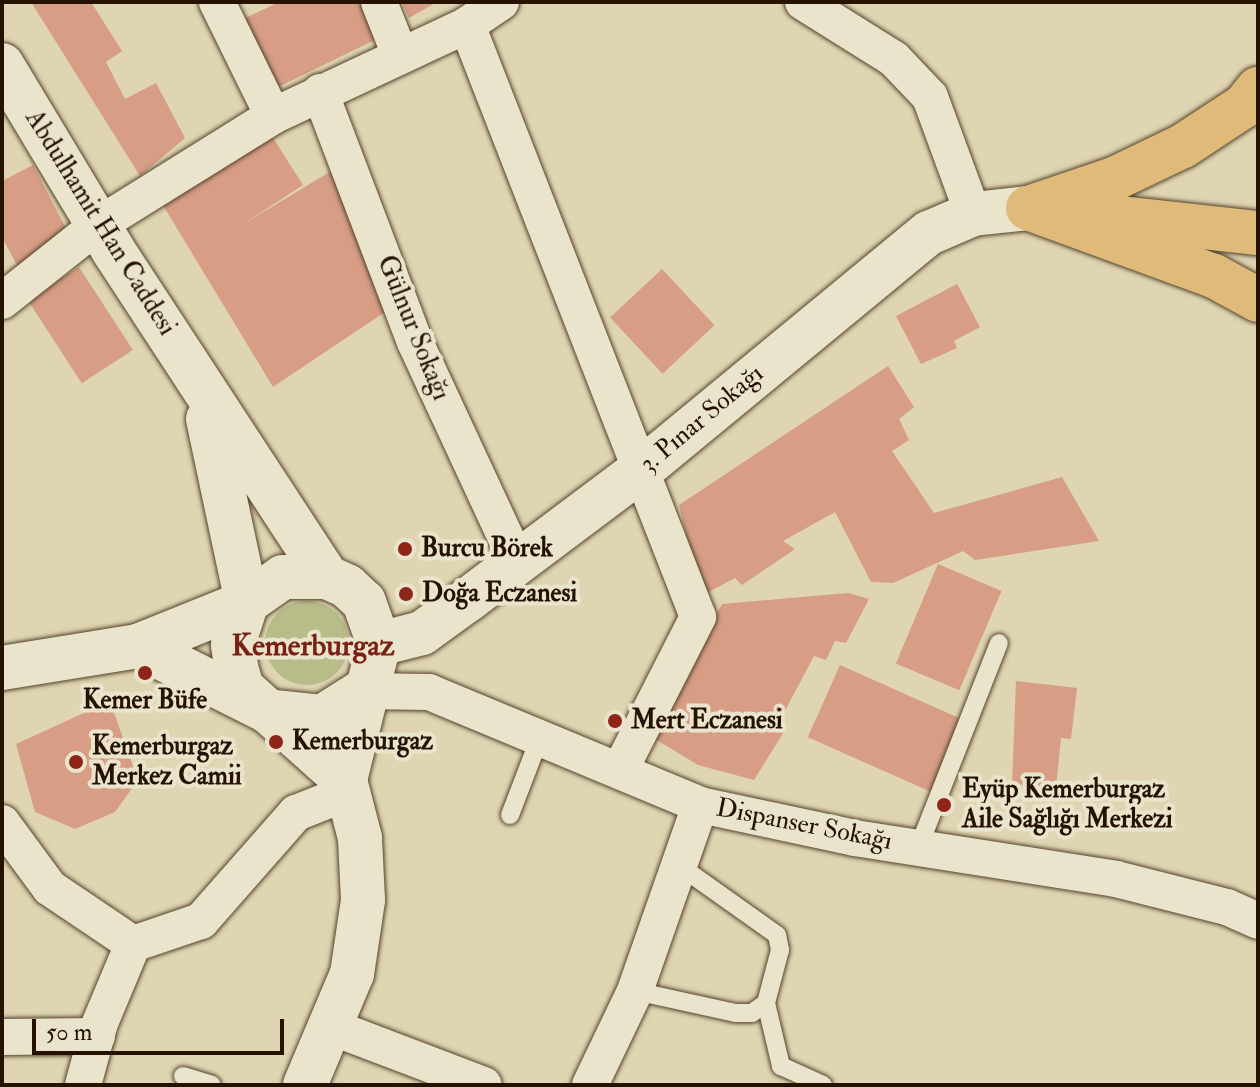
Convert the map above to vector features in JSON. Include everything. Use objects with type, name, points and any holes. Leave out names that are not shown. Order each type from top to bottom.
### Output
[{"type":"main road","name":"Abdulhamit Han Caddesi","points":[[2,65],[98,225],[327,577]]},
{"type":"main road","points":[[1028,208],[1114,179],[1183,146],[1244,106],[1258,89]]},
{"type":"main road","name":"3. Pınar Sokağı","points":[[379,644],[422,633],[516,560],[641,470],[929,233],[973,214],[1028,208]]},
{"type":"main road","points":[[1028,208],[1258,233]]},
{"type":"main road","points":[[1028,208],[1214,276],[1258,300]]},
{"type":"main road","name":"Abdulhamit Han Caddesi","points":[[199,381],[247,602]]},
{"type":"main road","points":[[2,668],[138,646],[247,602],[283,577],[327,577],[364,602],[379,644],[375,669],[363,691],[347,786],[360,838],[363,900],[352,974],[334,1028],[305,1085]]},
{"type":"main road","points":[[247,602],[233,645],[242,688],[347,786]]},
{"type":"main road","points":[[138,646],[267,711],[322,717],[363,691]]},
{"type":"street","points":[[217,2],[273,116]]},
{"type":"street","points":[[379,2],[400,55]]},
{"type":"street","points":[[2,301],[98,225],[273,116],[467,25],[501,2]]},
{"type":"street","points":[[803,2],[894,59],[930,97],[973,214]]},
{"type":"street","points":[[467,25],[698,617],[620,770]]},
{"type":"street","name":"Gülnur Sokağı","points":[[320,92],[415,342],[516,560]]},
{"type":"street","name":"Dispanser Sokağı","points":[[363,691],[429,692],[700,805],[855,838],[1116,879],[1227,907],[1258,921]]},
{"type":"street","points":[[83,1085],[97,1036],[133,944],[201,921],[296,813],[347,786]]},
{"type":"street","points":[[590,1085],[635,991],[700,805]]},
{"type":"street","points":[[5,835],[50,888],[133,944]]},
{"type":"street","points":[[334,1028],[484,1085]]},
{"type":"street","points":[[2,1037],[97,1036]]},
{"type":"lane","points":[[919,846],[999,643]]},
{"type":"lane","points":[[510,815],[540,737]]},
{"type":"lane","points":[[680,866],[777,935],[780,950],[766,1003],[781,1066],[823,1085]]},
{"type":"lane","points":[[635,991],[736,1013],[752,1013],[766,1003]]},
{"type":"lane","points":[[183,1076],[212,1085]]},
{"type":"green space","points":[[307,601],[323,604],[337,613],[346,627],[349,643],[346,659],[337,673],[323,682],[307,685],[291,682],[277,673],[268,659],[265,643],[268,627],[277,613],[291,604]]},
{"type":"building","points":[[31,2],[91,2],[122,51],[106,62],[125,99],[156,83],[185,138],[140,176]]},
{"type":"building","points":[[279,2],[364,2],[381,37],[272,90],[239,21]]},
{"type":"building","points":[[402,2],[437,2],[409,18]]},
{"type":"building","points":[[270,133],[303,185],[240,226],[338,167],[394,306],[273,387],[161,202]]},
{"type":"building","points":[[33,165],[72,240],[18,267],[2,237],[2,181]]},
{"type":"building","points":[[79,267],[133,350],[82,383],[28,300]]},
{"type":"building","points":[[662,269],[715,325],[663,374],[610,317]]},
{"type":"building","points":[[957,284],[980,327],[954,341],[957,348],[921,364],[896,316]]},
{"type":"building","points":[[888,366],[914,407],[899,419],[909,440],[892,451],[934,513],[1062,477],[1099,541],[975,560],[963,551],[893,583],[871,582],[835,512],[783,541],[795,549],[742,585],[735,578],[701,596],[679,505]]},
{"type":"building","points":[[938,564],[1002,591],[959,690],[896,663]]},
{"type":"building","points":[[848,593],[869,599],[846,643],[835,641],[826,660],[814,656],[778,724],[785,730],[754,780],[698,765],[650,736],[722,604]]},
{"type":"building","points":[[840,665],[963,720],[931,792],[808,737]]},
{"type":"building","points":[[1016,681],[1077,688],[1071,739],[1061,738],[1056,788],[1012,784]]},
{"type":"building","name":"Kemerburgaz Merkez Camii","points":[[110,701],[138,780],[115,812],[75,829],[35,812],[16,744]]},
{"type":"place","name":"Burcu Börek","points":[[405,549]]},
{"type":"place","name":"Doğa Eczanesi","points":[[406,594]]},
{"type":"place","name":"Kemer Büfe","points":[[145,673]]},
{"type":"place","name":"Mert Eczanesi","points":[[615,721]]},
{"type":"place","name":"Kemerburgaz","points":[[276,742]]},
{"type":"place","name":"Kemerburgaz Merkez Camii","points":[[76,762]]},
{"type":"place","name":"Eyüp Kemerburgaz Aile Sağlığı Merkezi","points":[[944,805]]},
{"type":"district","name":"Kemerburgaz","points":[[313,646]]}]
